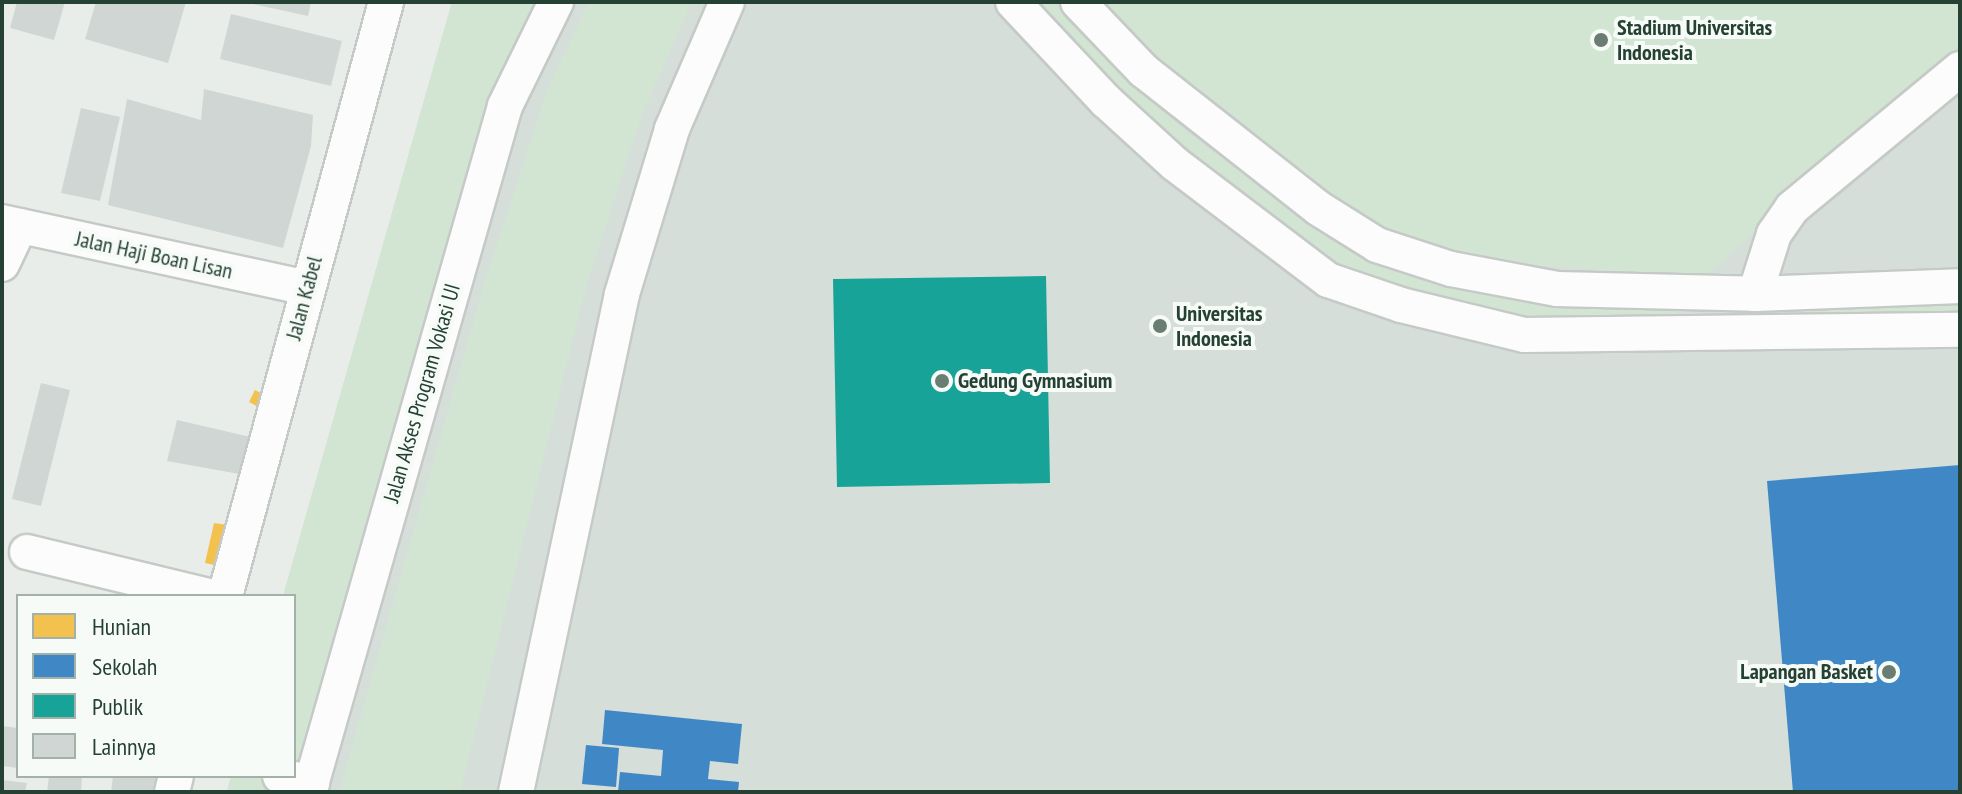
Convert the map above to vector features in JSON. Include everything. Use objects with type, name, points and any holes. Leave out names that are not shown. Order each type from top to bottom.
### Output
[{"type":"street","name":"Jalan Kabel","points":[[226,594],[386,2]]},
{"type":"street","name":"Jalan Akses Program Vokasi UI","points":[[298,782],[505,106],[556,2]]},
{"type":"street","points":[[516,792],[622,294],[672,129],[727,2]]},
{"type":"street","points":[[1013,2],[1106,101],[1175,164],[1328,280],[1401,305],[1524,335],[1960,330]]},
{"type":"street","points":[[1078,2],[1144,71],[1261,167],[1377,245],[1451,269],[1557,289],[1755,294],[1960,286]]},
{"type":"street","points":[[1755,294],[1774,234],[1792,208],[1960,69]]},
{"type":"street","name":"Jalan Haji Boan Lisan","points":[[11,224],[306,288]]},
{"type":"street","points":[[2,264],[11,224]]},
{"type":"street","points":[[27,552],[201,594]]},
{"type":"shaded area","name":"Universitas Indonesia","points":[[452,2],[1960,2],[1960,792],[227,792],[230,778],[296,778],[296,594],[284,594]]},
{"type":"green space","points":[[452,2],[538,2],[297,792],[227,792],[230,778],[296,778],[296,594],[284,594]]},
{"type":"green space","points":[[589,2],[691,2],[642,115],[587,283],[460,792],[339,792],[484,285],[547,91]]},
{"type":"green space","points":[[1027,2],[1053,2],[1123,78],[1189,134],[1346,249],[1397,271],[1502,296],[1551,305],[1674,308],[1678,318],[1532,319],[1416,294],[1339,263],[1179,149]]},
{"type":"green space","points":[[1090,2],[1960,2],[1960,50],[1709,273],[1674,275],[1472,261],[1413,244],[1358,215],[1248,140]]},
{"type":"green space","points":[[1960,303],[1960,320],[1793,320],[1799,307]]},
{"type":"building: Hunian","points":[[255,390],[266,396],[260,408],[249,402]]},
{"type":"building: Hunian","points":[[214,523],[235,526],[219,566],[205,563]]},
{"type":"building: Sekolah","points":[[1960,465],[1960,792],[1793,792],[1767,481]]},
{"type":"building: Sekolah","points":[[605,710],[742,724],[738,764],[710,761],[708,779],[739,782],[738,792],[618,792],[620,772],[661,776],[663,750],[602,744]]},
{"type":"building: Sekolah","points":[[586,745],[619,748],[616,787],[582,784]]},
{"type":"building: Publik","name":"Gedung Gymnasium","points":[[1046,276],[1050,483],[837,487],[833,279]]},
{"type":"building: Lainnya","points":[[17,2],[65,2],[54,40],[10,28]]},
{"type":"building: Lainnya","points":[[96,2],[186,2],[168,63],[85,39]]},
{"type":"building: Lainnya","points":[[244,2],[311,2],[308,16]]},
{"type":"building: Lainnya","points":[[231,14],[342,41],[331,86],[220,59]]},
{"type":"building: Lainnya","points":[[204,89],[313,115],[311,146],[283,248],[108,205],[127,99],[201,120]]},
{"type":"building: Lainnya","points":[[81,108],[120,117],[100,201],[61,193]]},
{"type":"building: Lainnya","points":[[41,383],[70,390],[41,506],[12,499]]},
{"type":"building: Lainnya","points":[[177,420],[255,438],[245,475],[167,461]]},
{"type":"building: Lainnya","points":[[2,726],[16,728],[16,768],[2,766]]},
{"type":"building: Lainnya","points":[[49,778],[82,778],[81,792],[47,792]]},
{"type":"building: Lainnya","points":[[113,778],[158,778],[156,792],[111,792]]},
{"type":"building: Lainnya","points":[[2,780],[27,783],[25,792],[2,792]]},
{"type":"place","name":"Stadium Universitas Indonesia","points":[[1601,40]]},
{"type":"place","name":"Universitas Indonesia","points":[[1160,326]]},
{"type":"place","name":"Gedung Gymnasium","points":[[942,381]]},
{"type":"place","name":"Lapangan Basket","points":[[1889,672]]}]
